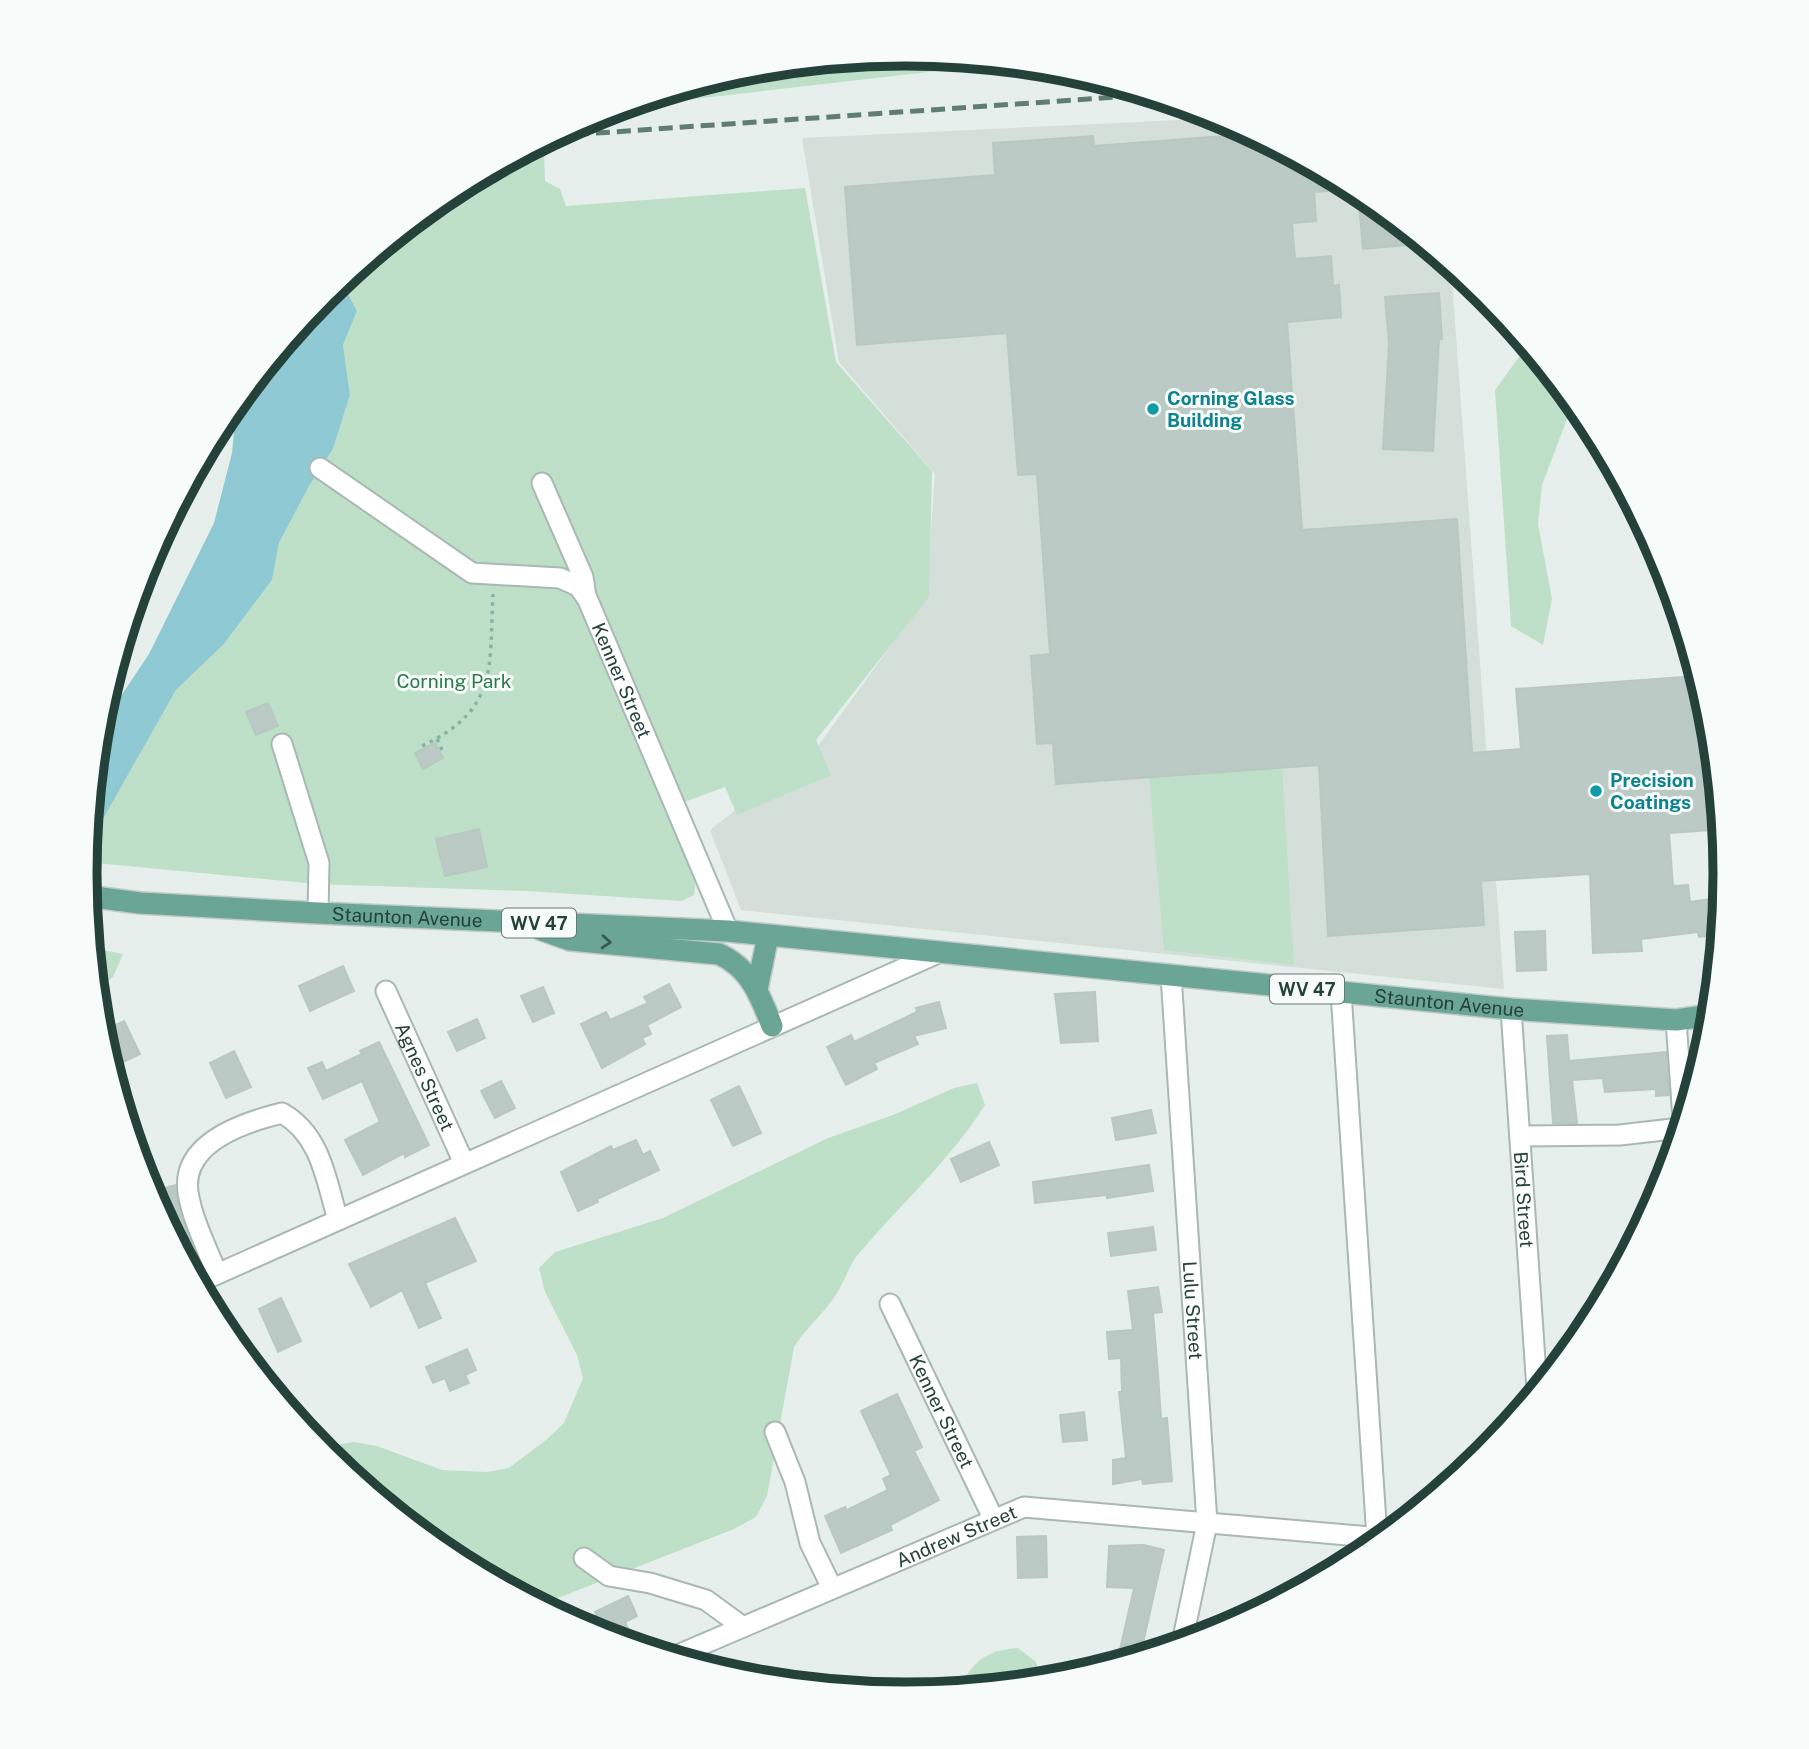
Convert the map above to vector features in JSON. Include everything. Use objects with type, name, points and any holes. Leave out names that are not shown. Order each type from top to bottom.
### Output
[{"type":"main road","name":"Staunton Avenue","points":[[97,897],[318,914],[728,931],[1511,1009],[1676,1020],[1700,1017]]},
{"type":"main road","points":[[516,922],[570,940],[719,954],[736,962],[757,989],[772,1026]]},
{"type":"main road","points":[[757,989],[768,936]]},
{"type":"street","name":"Kenner Street","points":[[320,468],[472,573],[570,581],[587,598],[728,931]]},
{"type":"street","points":[[542,482],[583,577],[587,598]]},
{"type":"street","points":[[282,744],[319,863],[318,914]]},
{"type":"street","name":"Staunton Avenue","points":[[206,1279],[938,953]]},
{"type":"street","name":"Lulu Street","points":[[1171,975],[1207,1523],[1184,1632]]},
{"type":"street","name":"Agnes Street","points":[[386,991],[464,1163]]},
{"type":"street","points":[[1341,992],[1379,1528]]},
{"type":"street","name":"Bird Street","points":[[1511,1009],[1536,1378]]},
{"type":"street","points":[[1676,1020],[1682,1094]]},
{"type":"street","points":[[217,1274],[188,1191],[190,1169],[198,1153],[219,1136],[253,1120],[282,1113],[298,1122],[314,1142],[338,1220]]},
{"type":"street","points":[[1520,1136],[1620,1135],[1671,1129]]},
{"type":"street","name":"Kenner Street","points":[[890,1304],[993,1518]]},
{"type":"street","points":[[775,1432],[795,1482],[810,1543],[832,1588]]},
{"type":"street","name":"Andrew Street","points":[[685,1652],[1024,1507],[1366,1537]]},
{"type":"street","points":[[583,1558],[610,1576],[650,1583],[706,1600],[743,1627]]},
{"type":"path","points":[[422,746],[459,725],[484,691],[489,676],[495,575]]},
{"type":"path","points":[[437,739],[443,752]]},
{"type":"shaded area","points":[[1191,119],[1262,150],[1308,175],[1396,233],[1452,281],[1504,989],[741,910],[710,830],[818,746],[926,597],[935,474],[839,362],[802,138]]},
{"type":"green space","points":[[904,66],[961,68],[669,102],[747,82],[799,73]]},
{"type":"green space","name":"Corning Park","points":[[544,152],[545,181],[560,189],[566,206],[805,188],[836,362],[932,471],[929,597],[816,740],[831,775],[737,815],[725,787],[668,808],[696,878],[694,895],[682,901],[526,891],[316,884],[97,863],[98,827],[176,690],[224,644],[272,580],[279,543],[309,486],[333,449],[350,395],[343,345],[357,311],[346,291],[372,267],[413,233],[456,203]]},
{"type":"green space","points":[[1522,354],[1568,415],[1542,485],[1538,524],[1552,599],[1543,645],[1511,626],[1495,390]]},
{"type":"green space","points":[[1282,767],[1294,965],[1164,950],[1149,777]]},
{"type":"green space","points":[[100,950],[123,954],[113,977],[104,984]]},
{"type":"green space","points":[[977,1083],[985,1105],[941,1162],[857,1256],[832,1300],[794,1347],[767,1496],[756,1517],[734,1529],[551,1601],[500,1574],[413,1516],[333,1446],[354,1442],[377,1446],[442,1470],[487,1472],[509,1468],[564,1423],[583,1378],[577,1355],[545,1292],[539,1268],[555,1252],[663,1218],[828,1138],[893,1115],[954,1088]]},
{"type":"green space","points":[[1018,1648],[1036,1662],[1039,1671],[964,1680],[982,1659],[1007,1649]]},
{"type":"water","points":[[346,291],[357,311],[343,345],[350,395],[333,449],[309,486],[279,543],[272,580],[224,644],[176,690],[98,828],[103,769],[115,706],[149,654],[214,523],[232,453],[235,423],[263,383],[297,342]]},
{"type":"building","name":"Corning Glass Building","points":[[1093,136],[1094,146],[1230,136],[1262,150],[1333,191],[1314,192],[1316,221],[1292,223],[1295,259],[1331,256],[1333,286],[1339,285],[1341,317],[1287,322],[1302,530],[1457,519],[1472,753],[1521,749],[1516,689],[1688,677],[1706,769],[1711,830],[1669,833],[1673,886],[1688,885],[1690,902],[1712,899],[1710,936],[1699,937],[1698,932],[1641,939],[1642,951],[1593,953],[1590,874],[1481,881],[1484,925],[1328,936],[1319,765],[1056,784],[1053,743],[1037,744],[1031,656],[1050,654],[1037,474],[1018,475],[1007,333],[857,345],[845,187],[995,175],[993,143]]},
{"type":"building","points":[[1359,207],[1407,242],[1407,245],[1363,249]]},
{"type":"building","points":[[1439,293],[1442,339],[1439,339],[1433,451],[1383,449],[1389,343],[1385,297]]},
{"type":"building","points":[[268,703],[278,726],[256,735],[246,712]]},
{"type":"building","points":[[435,743],[443,758],[423,769],[415,753]]},
{"type":"building","points":[[479,829],[487,867],[445,876],[436,839]]},
{"type":"building","points":[[1545,931],[1546,970],[1517,971],[1515,932]]},
{"type":"building","points":[[343,966],[354,991],[310,1011],[299,986]]},
{"type":"building","points":[[669,984],[681,1007],[647,1025],[651,1034],[642,1038],[645,1044],[602,1068],[581,1024],[606,1012],[610,1020],[648,1003],[644,997]]},
{"type":"building","points":[[543,987],[554,1013],[533,1022],[521,996]]},
{"type":"building","points":[[1095,992],[1098,1041],[1061,1043],[1055,994]]},
{"type":"building","points":[[939,1002],[946,1028],[914,1036],[918,1044],[874,1063],[877,1069],[846,1085],[827,1047],[851,1035],[854,1042],[917,1012],[916,1008]]},
{"type":"building","points":[[477,1019],[485,1038],[457,1051],[448,1032]]},
{"type":"building","points":[[124,1021],[140,1054],[119,1064],[111,1027]]},
{"type":"building","points":[[1567,1035],[1569,1061],[1666,1052],[1669,1095],[1656,1096],[1656,1089],[1605,1092],[1603,1078],[1572,1080],[1577,1123],[1553,1123],[1547,1036]]},
{"type":"building","points":[[379,1042],[429,1145],[405,1157],[404,1153],[363,1175],[345,1140],[380,1122],[362,1081],[323,1099],[308,1068],[322,1062],[326,1071],[362,1054],[360,1051]]},
{"type":"building","points":[[234,1051],[251,1087],[226,1098],[210,1063]]},
{"type":"building","points":[[501,1081],[515,1108],[495,1118],[481,1091]]},
{"type":"building","points":[[739,1086],[761,1133],[733,1146],[711,1100]]},
{"type":"building","points":[[1151,1110],[1156,1133],[1116,1140],[1112,1118]]},
{"type":"building","points":[[636,1140],[643,1155],[650,1151],[659,1170],[597,1199],[598,1202],[578,1211],[561,1172],[611,1146],[613,1150]]},
{"type":"building","points":[[989,1142],[999,1165],[961,1182],[951,1159]]},
{"type":"building","points":[[1149,1165],[1153,1191],[1107,1198],[1107,1195],[1035,1203],[1033,1182]]},
{"type":"building","points":[[176,1185],[178,1205],[192,1246],[188,1247],[160,1189]]},
{"type":"building","points":[[455,1218],[476,1261],[425,1283],[441,1318],[419,1328],[402,1290],[371,1307],[349,1264]]},
{"type":"building","points":[[1153,1227],[1156,1250],[1111,1256],[1108,1233]]},
{"type":"building","points":[[1158,1287],[1162,1312],[1153,1313],[1161,1419],[1167,1418],[1172,1481],[1143,1484],[1142,1479],[1113,1484],[1113,1460],[1126,1458],[1119,1392],[1122,1392],[1121,1358],[1109,1359],[1107,1332],[1133,1330],[1128,1291]]},
{"type":"building","points":[[281,1298],[301,1341],[278,1352],[259,1309]]},
{"type":"building","points":[[467,1349],[476,1370],[465,1375],[469,1383],[450,1391],[445,1378],[433,1383],[426,1367]]},
{"type":"building","points":[[897,1394],[922,1447],[914,1451],[939,1500],[890,1525],[892,1530],[841,1553],[825,1516],[845,1507],[847,1510],[888,1490],[883,1479],[891,1475],[861,1411]]},
{"type":"building","points":[[1084,1412],[1087,1440],[1063,1442],[1060,1415]]},
{"type":"building","points":[[1046,1536],[1047,1577],[1018,1578],[1017,1537]]},
{"type":"building","points":[[1144,1545],[1164,1550],[1142,1647],[1119,1653],[1134,1588],[1107,1587],[1109,1546]]},
{"type":"building","points":[[628,1596],[637,1616],[625,1622],[631,1635],[600,1623],[595,1612]]},
{"type":"railway","points":[[582,134],[1123,97]]},
{"type":"place","name":"Corning Glass Building","points":[[1153,409]]},
{"type":"place","name":"Precision Coatings","points":[[1596,791]]}]
